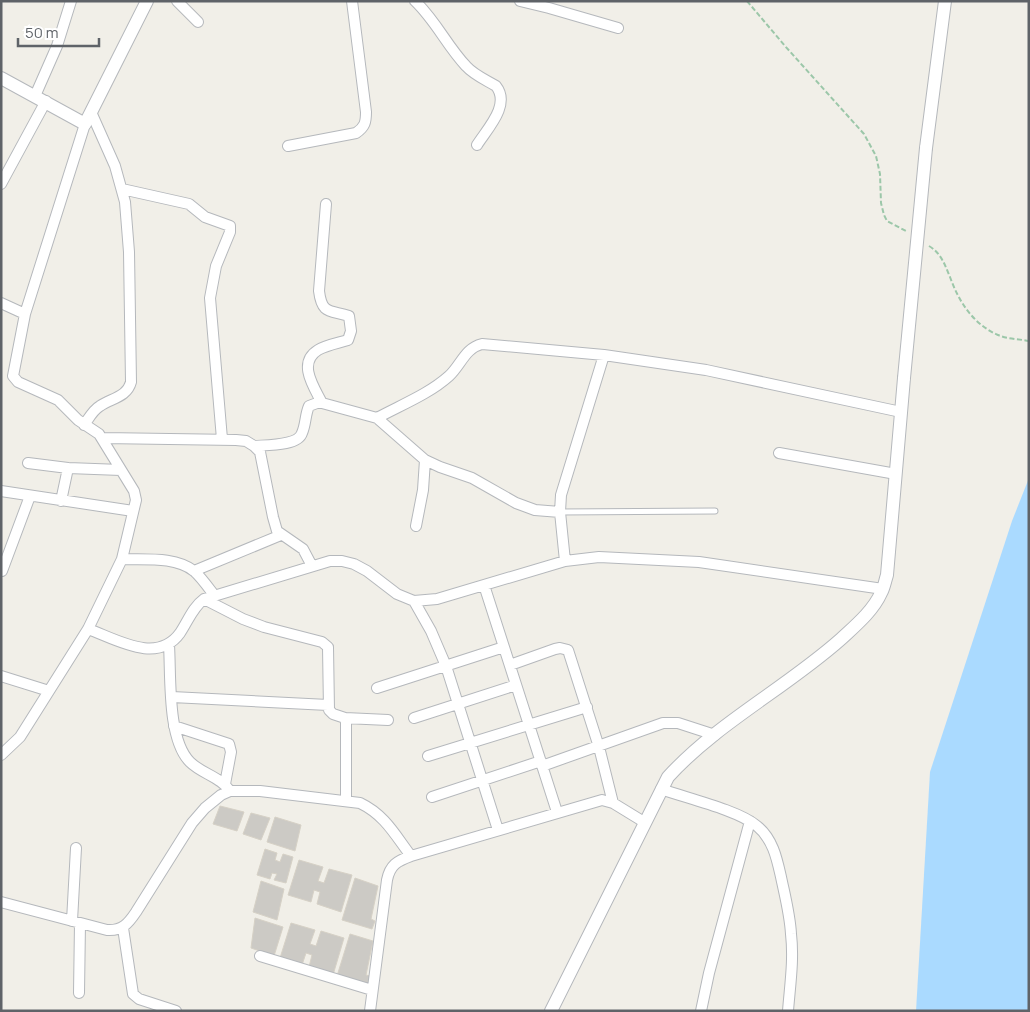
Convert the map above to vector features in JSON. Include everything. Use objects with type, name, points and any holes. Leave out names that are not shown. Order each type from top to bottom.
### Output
[{"type":"street","points":[[1,184],[40,99],[71,1]]},
{"type":"street","points":[[1,755],[20,737],[88,629],[122,559],[136,500],[102,438],[84,425],[58,400],[18,382],[13,376],[25,314],[88,118],[147,1]]},
{"type":"street","points":[[177,1],[198,22]]},
{"type":"street","points":[[288,146],[356,133],[362,129],[366,121],[352,1]]},
{"type":"street","points":[[415,1],[440,30],[457,56],[468,68],[496,86],[499,90],[502,103],[477,145]]},
{"type":"street","points":[[520,1],[618,28]]},
{"type":"street","points":[[550,1011],[668,777],[695,750],[822,656],[856,625],[872,607],[883,589],[887,575],[926,148],[945,1]]},
{"type":"street","points":[[1,78],[40,99],[88,118],[115,166],[122,189],[127,219],[129,252],[131,382],[127,391],[96,409],[84,425]]},
{"type":"street","points":[[122,189],[189,204],[203,215],[230,226],[230,232],[216,266],[210,298],[222,439]]},
{"type":"street","points":[[322,403],[310,380],[308,362],[318,350],[348,340],[351,331],[349,316],[326,310],[320,300],[319,291],[326,204]]},
{"type":"street","points":[[1,303],[25,314]]},
{"type":"street","points":[[377,418],[442,382],[474,346],[491,344],[604,355],[706,370],[901,412]]},
{"type":"street","points":[[565,561],[560,512],[563,487],[604,355]]},
{"type":"street","points":[[254,446],[287,443],[298,439],[303,432],[309,406],[322,403],[377,418],[425,460],[472,478],[525,508],[543,512],[560,512]]},
{"type":"street","points":[[102,438],[246,441],[260,452],[273,517],[278,530],[281,535],[302,549],[312,566]]},
{"type":"street","points":[[780,452],[896,474]]},
{"type":"street","points":[[416,526],[423,490],[425,460]]},
{"type":"street","points":[[28,463],[68,468],[121,470]]},
{"type":"street","points":[[60,501],[68,468]]},
{"type":"street","points":[[1,491],[133,511]]},
{"type":"street","points":[[2,572],[30,496]]},
{"type":"street","points":[[194,572],[281,535]]},
{"type":"street","points":[[88,629],[140,648],[151,649],[169,645],[199,603],[209,597],[312,566],[342,560],[367,571],[396,594],[414,602],[437,599],[565,561],[599,557],[700,562],[883,589]]},
{"type":"street","points":[[122,559],[183,564],[194,572],[209,597],[243,619],[264,627],[326,644],[330,650],[328,705],[330,713],[345,718],[388,720]]},
{"type":"street","points":[[484,585],[557,812]]},
{"type":"street","points":[[414,602],[431,631],[446,666],[498,830]]},
{"type":"street","points":[[169,645],[174,726],[177,741],[189,761],[198,769],[228,788],[360,803],[382,817],[411,856]]},
{"type":"street","points":[[377,688],[504,647]]},
{"type":"street","points":[[510,665],[555,649],[568,650],[599,747],[613,803]]},
{"type":"street","points":[[1,676],[49,691]]},
{"type":"street","points":[[414,718],[516,685]]},
{"type":"street","points":[[172,696],[328,705]]},
{"type":"street","points":[[428,756],[587,707]]},
{"type":"street","points":[[345,718],[346,801]]},
{"type":"street","points":[[432,797],[482,780],[599,747],[671,722],[715,735]]},
{"type":"street","points":[[1,902],[107,930],[115,931],[129,923],[192,823],[228,788],[231,752],[229,744],[174,726]]},
{"type":"street","points":[[661,789],[750,821],[766,835],[772,845],[787,905],[792,952],[788,1011]]},
{"type":"street","points":[[370,1011],[389,872],[396,862],[602,800],[613,803],[644,822]]},
{"type":"street","points":[[701,1011],[709,973],[750,821]]},
{"type":"street","points":[[76,848],[76,922],[80,993]]},
{"type":"street","points":[[123,928],[133,994],[139,999],[176,1011]]},
{"type":"street","points":[[260,956],[372,990]]},
{"type":"lane","points":[[560,512],[715,511]]},
{"type":"path","points":[[747,1],[864,134],[876,156],[880,174],[881,203],[887,222],[911,234]]},
{"type":"path","points":[[925,243],[942,259],[965,309],[981,325],[1000,336],[1029,341]]},
{"type":"water","points":[[1029,478],[1029,1011],[916,1011],[930,772],[1012,521]]},
{"type":"building","points":[[220,806],[244,812],[237,831],[213,824]]},
{"type":"building","points":[[251,813],[270,818],[261,840],[243,834]]},
{"type":"building","points":[[275,817],[301,825],[295,851],[267,842]]},
{"type":"building","points":[[265,849],[277,853],[275,860],[280,862],[283,854],[293,857],[286,883],[274,880],[277,874],[272,873],[270,879],[257,875]]},
{"type":"building","points":[[299,860],[323,867],[318,881],[324,883],[329,869],[352,875],[341,912],[317,904],[320,892],[314,890],[311,902],[288,895]]},
{"type":"building","points":[[355,878],[378,886],[371,919],[375,921],[372,929],[342,920]]},
{"type":"building","points":[[261,881],[284,889],[277,920],[253,912]]},
{"type":"building","points":[[255,918],[283,927],[274,956],[251,948]]},
{"type":"building","points":[[291,923],[315,930],[310,944],[316,946],[321,931],[344,938],[333,975],[309,967],[312,955],[306,953],[302,965],[280,958]]},
{"type":"building","points":[[350,934],[373,941],[366,975],[370,976],[367,985],[337,976]]}]
